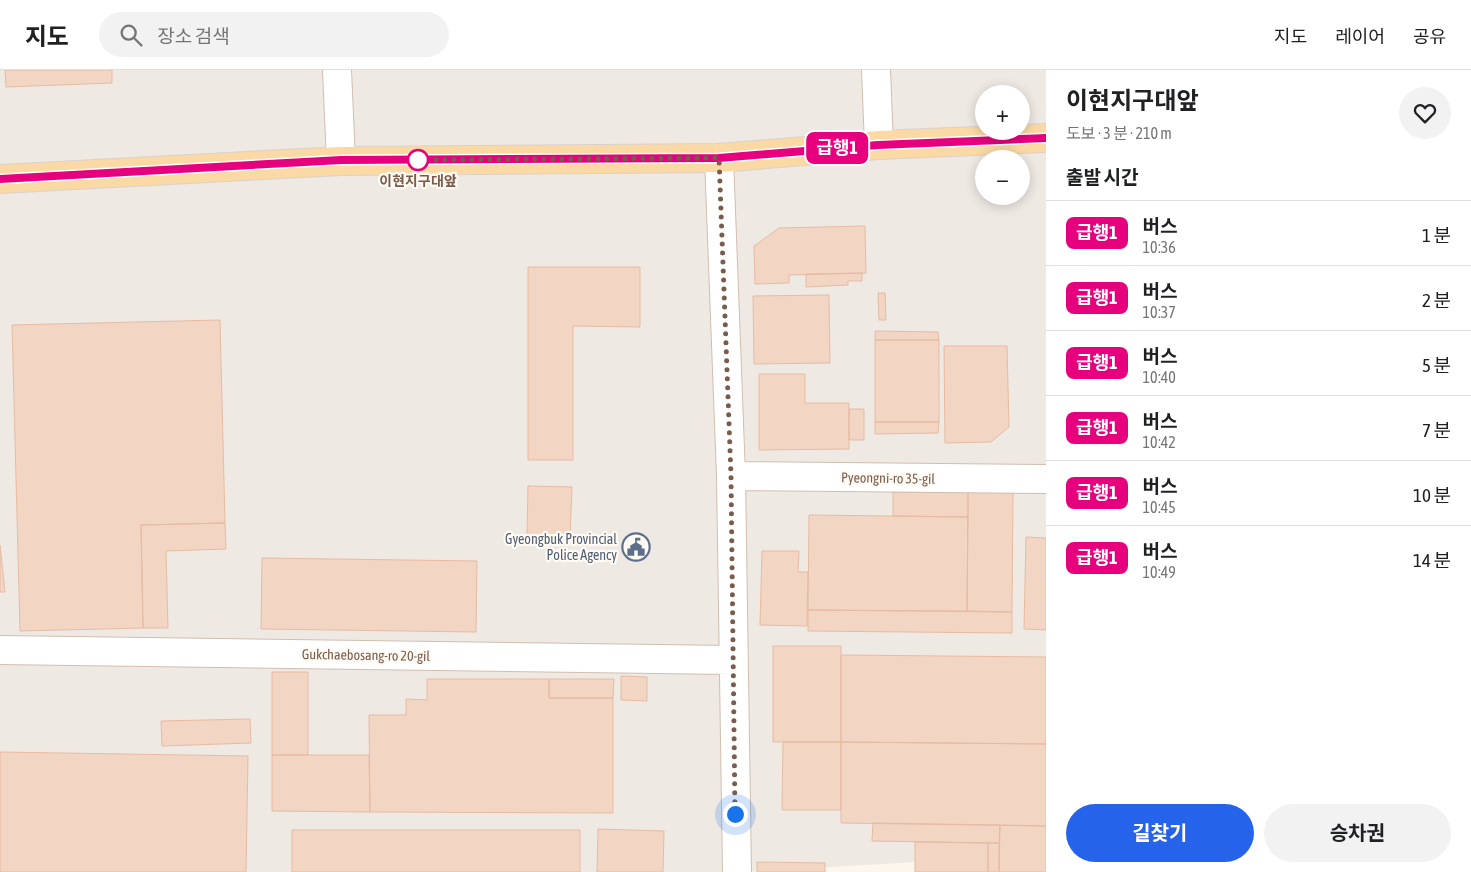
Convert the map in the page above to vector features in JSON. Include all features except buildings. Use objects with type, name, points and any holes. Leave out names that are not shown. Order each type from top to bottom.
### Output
[{"type":"main road","points":[[0,179],[341,160],[719,158],[878,145],[1046,138]]},
{"type":"street","points":[[337,70],[341,160]]},
{"type":"street","points":[[876,70],[878,145]]},
{"type":"street","points":[[719,158],[731,476],[736,872]]},
{"type":"street","name":"Pyeongni-ro 35-gil","points":[[731,476],[1046,479]]},
{"type":"street","name":"Gukchaebosang-ro 20-gil","points":[[0,650],[732,660]]},
{"type":"shaded area","points":[[0,70],[1046,70],[1046,854],[749,872],[0,872]]},
{"type":"bus line","name":"급행1","points":[[0,179],[341,160],[719,158],[878,145],[1046,138]]},
{"type":"place","name":"이현지구대앞","points":[[418,160]]},
{"type":"place","name":"Gyeongbuk Provincial Police Agency","points":[[636,547]]},
{"type":"route","points":[[418,160],[719,158],[731,476],[735,814]]}]
